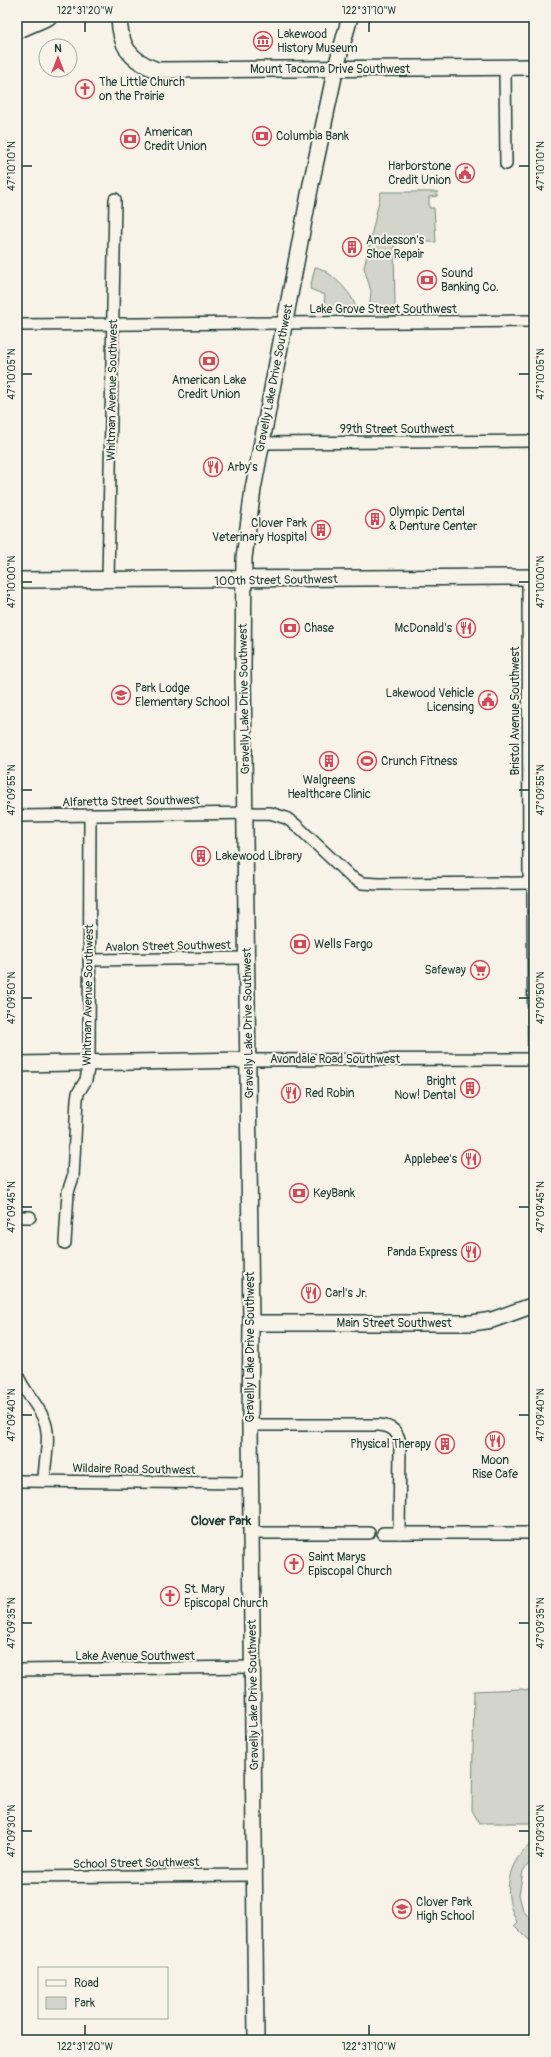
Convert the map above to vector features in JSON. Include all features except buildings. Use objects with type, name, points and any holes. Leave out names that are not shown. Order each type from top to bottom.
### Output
[{"type":"main road","points":[[17,31],[49,17]]},
{"type":"main road","name":"Mount Tacoma Drive Southwest","points":[[119,17],[121,38],[131,55],[144,66],[165,71],[534,67]]},
{"type":"main road","name":"Gravelly Lake Drive Southwest","points":[[256,2040],[244,580],[248,524],[261,443],[310,184],[336,68],[350,17]]},
{"type":"main road","name":"100th Street Southwest","points":[[17,580],[108,581],[531,577]]},
{"type":"main road","name":"Avondale Road Southwest","points":[[17,1064],[248,1060]]},
{"type":"main road","name":"Main Street Southwest","points":[[251,1323],[472,1323],[492,1320],[534,1305]]},
{"type":"street","points":[[505,68],[506,164]]},
{"type":"street","name":"Whitman Avenue Southwest","points":[[108,581],[115,199]]},
{"type":"street","name":"Lake Grove Street Southwest","points":[[17,325],[534,321]]},
{"type":"street","name":"99th Street Southwest","points":[[261,443],[534,441]]},
{"type":"street","name":"Bristol Avenue Southwest","points":[[531,577],[528,860],[529,875],[534,883],[534,1060]]},
{"type":"street","name":"Alfaretta Street Southwest","points":[[17,816],[270,813],[292,822],[351,877],[362,883],[534,883]]},
{"type":"street","name":"Whitman Avenue Southwest","points":[[65,1243],[68,1192],[73,1177],[77,1099],[78,1093],[86,1080],[89,1063],[90,815]]},
{"type":"street","name":"Avalon Street Southwest","points":[[89,960],[247,958]]},
{"type":"street","name":"Avondale Road Southwest","points":[[248,1060],[534,1060]]},
{"type":"street","points":[[17,1217],[30,1217]]},
{"type":"street","points":[[17,1374],[45,1421],[48,1442],[44,1461],[44,1481]]},
{"type":"street","points":[[250,1425],[379,1425],[393,1429],[398,1434],[400,1445],[399,1533]]},
{"type":"street","name":"Wildaire Road Southwest","points":[[17,1482],[251,1483]]},
{"type":"street","points":[[252,1533],[370,1533]]},
{"type":"street","points":[[383,1533],[534,1533]]},
{"type":"street","name":"Lake Avenue Southwest","points":[[17,1670],[253,1667]]},
{"type":"street","name":"School Street Southwest","points":[[17,1878],[255,1875]]},
{"type":"green space","points":[[381,192],[438,192],[437,196],[429,197],[429,208],[434,208],[436,242],[394,242],[395,307],[393,314],[369,312],[371,291],[364,268]]},
{"type":"green space","points":[[315,267],[320,268],[339,282],[354,302],[355,307],[324,306],[325,295],[310,289]]},
{"type":"green space","points":[[522,1689],[534,1692],[534,1823],[479,1823],[472,1810],[474,1691]]},
{"type":"green space","points":[[534,1842],[534,1857],[523,1871],[519,1895],[523,1910],[534,1924],[534,1945],[514,1925],[517,1922],[512,1912],[508,1890],[512,1868],[517,1858]]},
{"type":"place","name":"Lakewood History Museum","points":[[263,41]]},
{"type":"place","name":"The Little Church on the Prairie","points":[[85,89]]},
{"type":"place","name":"Columbia Bank","points":[[262,136]]},
{"type":"place","name":"American Credit Union","points":[[130,139]]},
{"type":"place","name":"Harborstone Credit Union","points":[[465,173]]},
{"type":"place","name":"Andesson's Shoe Repair","points":[[352,247]]},
{"type":"place","name":"Sound Banking Co.","points":[[427,280]]},
{"type":"place","name":"American Lake Credit Union","points":[[209,361]]},
{"type":"place","name":"Arby's","points":[[213,467]]},
{"type":"place","name":"Olympic Dental & Denture Center","points":[[375,519]]},
{"type":"place","name":"Clover Park Veterinary Hospital","points":[[321,530]]},
{"type":"place","name":"Chase","points":[[290,628]]},
{"type":"place","name":"McDonald's","points":[[466,628]]},
{"type":"place","name":"Park Lodge Elementary School","points":[[121,695]]},
{"type":"place","name":"Lakewood Vehicle Licensing","points":[[488,700]]},
{"type":"place","name":"Walgreens Healthcare Clinic","points":[[329,761]]},
{"type":"place","name":"Crunch Fitness","points":[[367,761]]},
{"type":"place","name":"Lakewood Library","points":[[201,856]]},
{"type":"place","name":"Wells Fargo","points":[[300,944]]},
{"type":"place","name":"Safeway","points":[[480,970]]},
{"type":"place","name":"Bright Now! Dental","points":[[470,1088]]},
{"type":"place","name":"Red Robin","points":[[291,1093]]},
{"type":"place","name":"Applebee's","points":[[471,1159]]},
{"type":"place","name":"KeyBank","points":[[299,1193]]},
{"type":"place","name":"Panda Express","points":[[471,1252]]},
{"type":"place","name":"Carl's Jr.","points":[[311,1293]]},
{"type":"place","name":"Moon Rise Cafe","points":[[495,1441]]},
{"type":"place","name":"Physical Therapy","points":[[445,1444]]},
{"type":"place","name":"Saint Marys Episcopal Church","points":[[294,1564]]},
{"type":"place","name":"St. Mary Episcopal Church","points":[[170,1596]]},
{"type":"place","name":"Clover Park High School","points":[[402,1909]]},
{"type":"district","name":"Clover Park","points":[[221,1520]]}]
